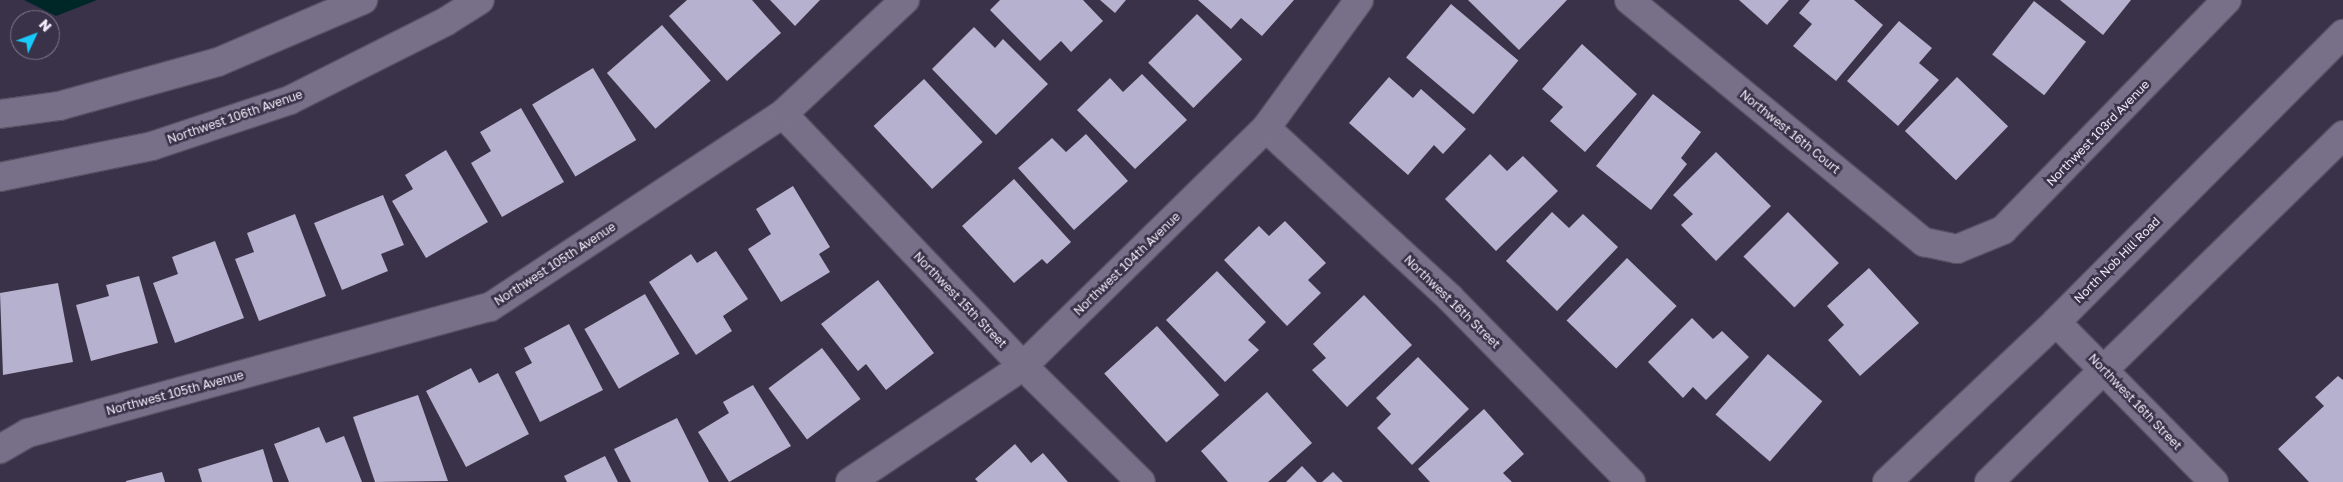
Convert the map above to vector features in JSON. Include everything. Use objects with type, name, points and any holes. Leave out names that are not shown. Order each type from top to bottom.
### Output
[{"type":"street","points":[[0,114],[59,106],[218,62],[363,0]]},
{"type":"street","name":"Northwest 106th Avenue","points":[[0,177],[152,146],[290,100],[445,22],[480,0]]},
{"type":"street","name":"Northwest 105th Avenue","points":[[0,449],[28,433],[490,307],[783,114],[905,0]]},
{"type":"street","name":"Northwest 104th Avenue","points":[[850,482],[1023,366],[1266,128],[1359,0]]},
{"type":"street","name":"Northwest 16th Court","points":[[1629,0],[1924,242],[1957,249]]},
{"type":"street","name":"Northwest 103rd Avenue","points":[[1957,249],[2003,230],[2227,0]]},
{"type":"street","name":"North Nob Hill Road","points":[[1888,482],[2056,322],[2343,34]]},
{"type":"street","name":"Northwest 15th Street","points":[[783,114],[1023,366],[1141,482]]},
{"type":"street","name":"Northwest 16th Street","points":[[1266,128],[1450,298],[1631,482]]},
{"type":"street","points":[[1989,482],[2343,135]]},
{"type":"street","name":"Northwest 16th Street","points":[[2056,322],[2214,482]]},
{"type":"shaded area","points":[[24,0],[97,0],[60,14],[60,10],[44,10]]},
{"type":"building","points":[[687,0],[752,0],[781,33],[727,81],[669,16]]},
{"type":"building","points":[[770,0],[820,0],[795,26]]},
{"type":"building","points":[[1000,0],[1083,0],[1103,21],[1071,52],[1061,41],[1040,61],[990,10]]},
{"type":"building","points":[[1100,0],[1126,0],[1115,13]]},
{"type":"building","points":[[1198,0],[1294,0],[1262,36],[1241,18],[1231,29]]},
{"type":"building","points":[[1468,0],[1567,0],[1519,50]]},
{"type":"building","points":[[1739,0],[1789,0],[1767,25]]},
{"type":"building","points":[[1810,0],[1854,0],[1883,25],[1836,81],[1793,46],[1812,24],[1799,13]]},
{"type":"building","points":[[2060,0],[2131,0],[2103,35]]},
{"type":"building","points":[[2034,1],[2086,42],[2044,95],[1992,55]]},
{"type":"building","points":[[1451,4],[1518,61],[1473,114],[1406,58]]},
{"type":"building","points":[[1197,14],[1242,59],[1193,108],[1148,63]]},
{"type":"building","points":[[1899,21],[1932,48],[1919,63],[1939,80],[1898,126],[1847,81]]},
{"type":"building","points":[[662,25],[711,81],[655,129],[607,73]]},
{"type":"building","points":[[974,27],[995,48],[1003,39],[1048,84],[996,135],[932,69]]},
{"type":"building","points":[[1582,44],[1637,94],[1585,152],[1550,121],[1563,107],[1542,89]]},
{"type":"building","points":[[593,68],[636,140],[575,177],[532,105]]},
{"type":"building","points":[[1142,74],[1187,120],[1135,169],[1077,110],[1110,78],[1123,92]]},
{"type":"building","points":[[1389,77],[1413,98],[1421,89],[1466,129],[1443,154],[1434,145],[1408,175],[1349,123]]},
{"type":"building","points":[[1957,77],[2008,126],[1956,180],[1905,131]]},
{"type":"building","points":[[924,79],[983,142],[932,189],[874,126]]},
{"type":"building","points":[[1653,94],[1701,132],[1681,158],[1687,164],[1651,210],[1596,166]]},
{"type":"building","points":[[521,108],[564,182],[502,217],[471,163],[491,151],[480,132]]},
{"type":"building","points":[[1086,134],[1128,181],[1074,230],[1018,168],[1052,138],[1066,152]]},
{"type":"building","points":[[446,150],[488,222],[426,258],[392,201],[413,189],[405,175]]},
{"type":"building","points":[[1716,152],[1771,206],[1716,261],[1681,225],[1693,214],[1673,195]]},
{"type":"building","points":[[1490,154],[1507,171],[1523,156],[1558,191],[1496,251],[1445,199]]},
{"type":"building","points":[[1014,179],[1071,242],[1047,264],[1042,259],[1014,283],[962,226]]},
{"type":"building","points":[[793,186],[830,247],[819,254],[830,272],[781,302],[748,249],[771,234],[756,209]]},
{"type":"building","points":[[383,195],[404,245],[381,254],[388,271],[342,290],[314,223]]},
{"type":"building","points":[[1552,212],[1569,228],[1583,214],[1618,247],[1557,311],[1506,261]]},
{"type":"building","points":[[1788,212],[1839,263],[1794,307],[1743,257]]},
{"type":"building","points":[[295,214],[326,296],[259,321],[235,259],[254,252],[247,233]]},
{"type":"building","points":[[1285,221],[1326,263],[1308,280],[1321,293],[1287,326],[1224,260],[1259,226],[1269,236]]},
{"type":"building","points":[[215,241],[244,318],[175,343],[153,283],[178,274],[172,257]]},
{"type":"building","points":[[716,251],[748,299],[723,316],[732,331],[696,355],[649,282],[691,254],[697,263]]},
{"type":"building","points":[[1627,258],[1677,306],[1616,369],[1567,321]]},
{"type":"building","points":[[1869,268],[1919,323],[1860,376],[1828,340],[1844,325],[1827,306]]},
{"type":"building","points":[[1217,271],[1266,322],[1248,340],[1259,350],[1225,382],[1166,320]]},
{"type":"building","points":[[139,276],[158,343],[91,361],[76,305],[109,296],[106,285]]},
{"type":"building","points":[[878,280],[934,353],[886,390],[866,364],[858,371],[821,324]]},
{"type":"building","points":[[58,283],[73,362],[3,375],[0,293]]},
{"type":"building","points":[[645,294],[680,354],[619,389],[584,329]]},
{"type":"building","points":[[1364,295],[1412,345],[1347,407],[1312,370],[1326,358],[1313,344]]},
{"type":"building","points":[[1692,318],[1713,339],[1722,331],[1749,357],[1706,400],[1693,387],[1683,398],[1648,362]]},
{"type":"building","points":[[569,324],[603,390],[540,422],[515,372],[532,363],[524,348]]},
{"type":"building","points":[[1157,326],[1219,395],[1166,443],[1104,374]]},
{"type":"building","points":[[822,348],[861,399],[807,439],[768,388]]},
{"type":"building","points":[[1768,354],[1822,401],[1770,462],[1716,414]]},
{"type":"building","points":[[1418,357],[1469,409],[1412,465],[1377,428],[1391,414],[1376,398]]},
{"type":"building","points":[[471,368],[479,383],[498,373],[529,434],[466,467],[426,391]]},
{"type":"building","points":[[2338,376],[2343,380],[2343,482],[2309,482],[2278,449],[2324,406],[2315,397]]},
{"type":"building","points":[[753,385],[791,446],[729,482],[698,432],[729,413],[723,402]]},
{"type":"building","points":[[1267,392],[1312,443],[1268,482],[1228,482],[1201,451]]},
{"type":"building","points":[[418,395],[448,481],[375,482],[353,417]]},
{"type":"building","points":[[1484,409],[1524,454],[1503,473],[1512,482],[1430,482],[1418,469]]},
{"type":"building","points":[[677,418],[709,482],[631,482],[614,449]]},
{"type":"building","points":[[319,427],[326,443],[344,436],[362,482],[289,482],[274,444]]},
{"type":"building","points":[[1015,444],[1031,463],[1043,453],[1068,482],[978,482],[975,479]]},
{"type":"building","points":[[263,449],[273,482],[202,482],[198,469]]},
{"type":"building","points":[[605,456],[618,482],[567,482],[564,476]]},
{"type":"building","points":[[1302,466],[1317,482],[1286,482]]},
{"type":"building","points":[[162,472],[165,482],[126,482],[126,481]]},
{"type":"building","points":[[1333,472],[1343,482],[1322,482]]}]
